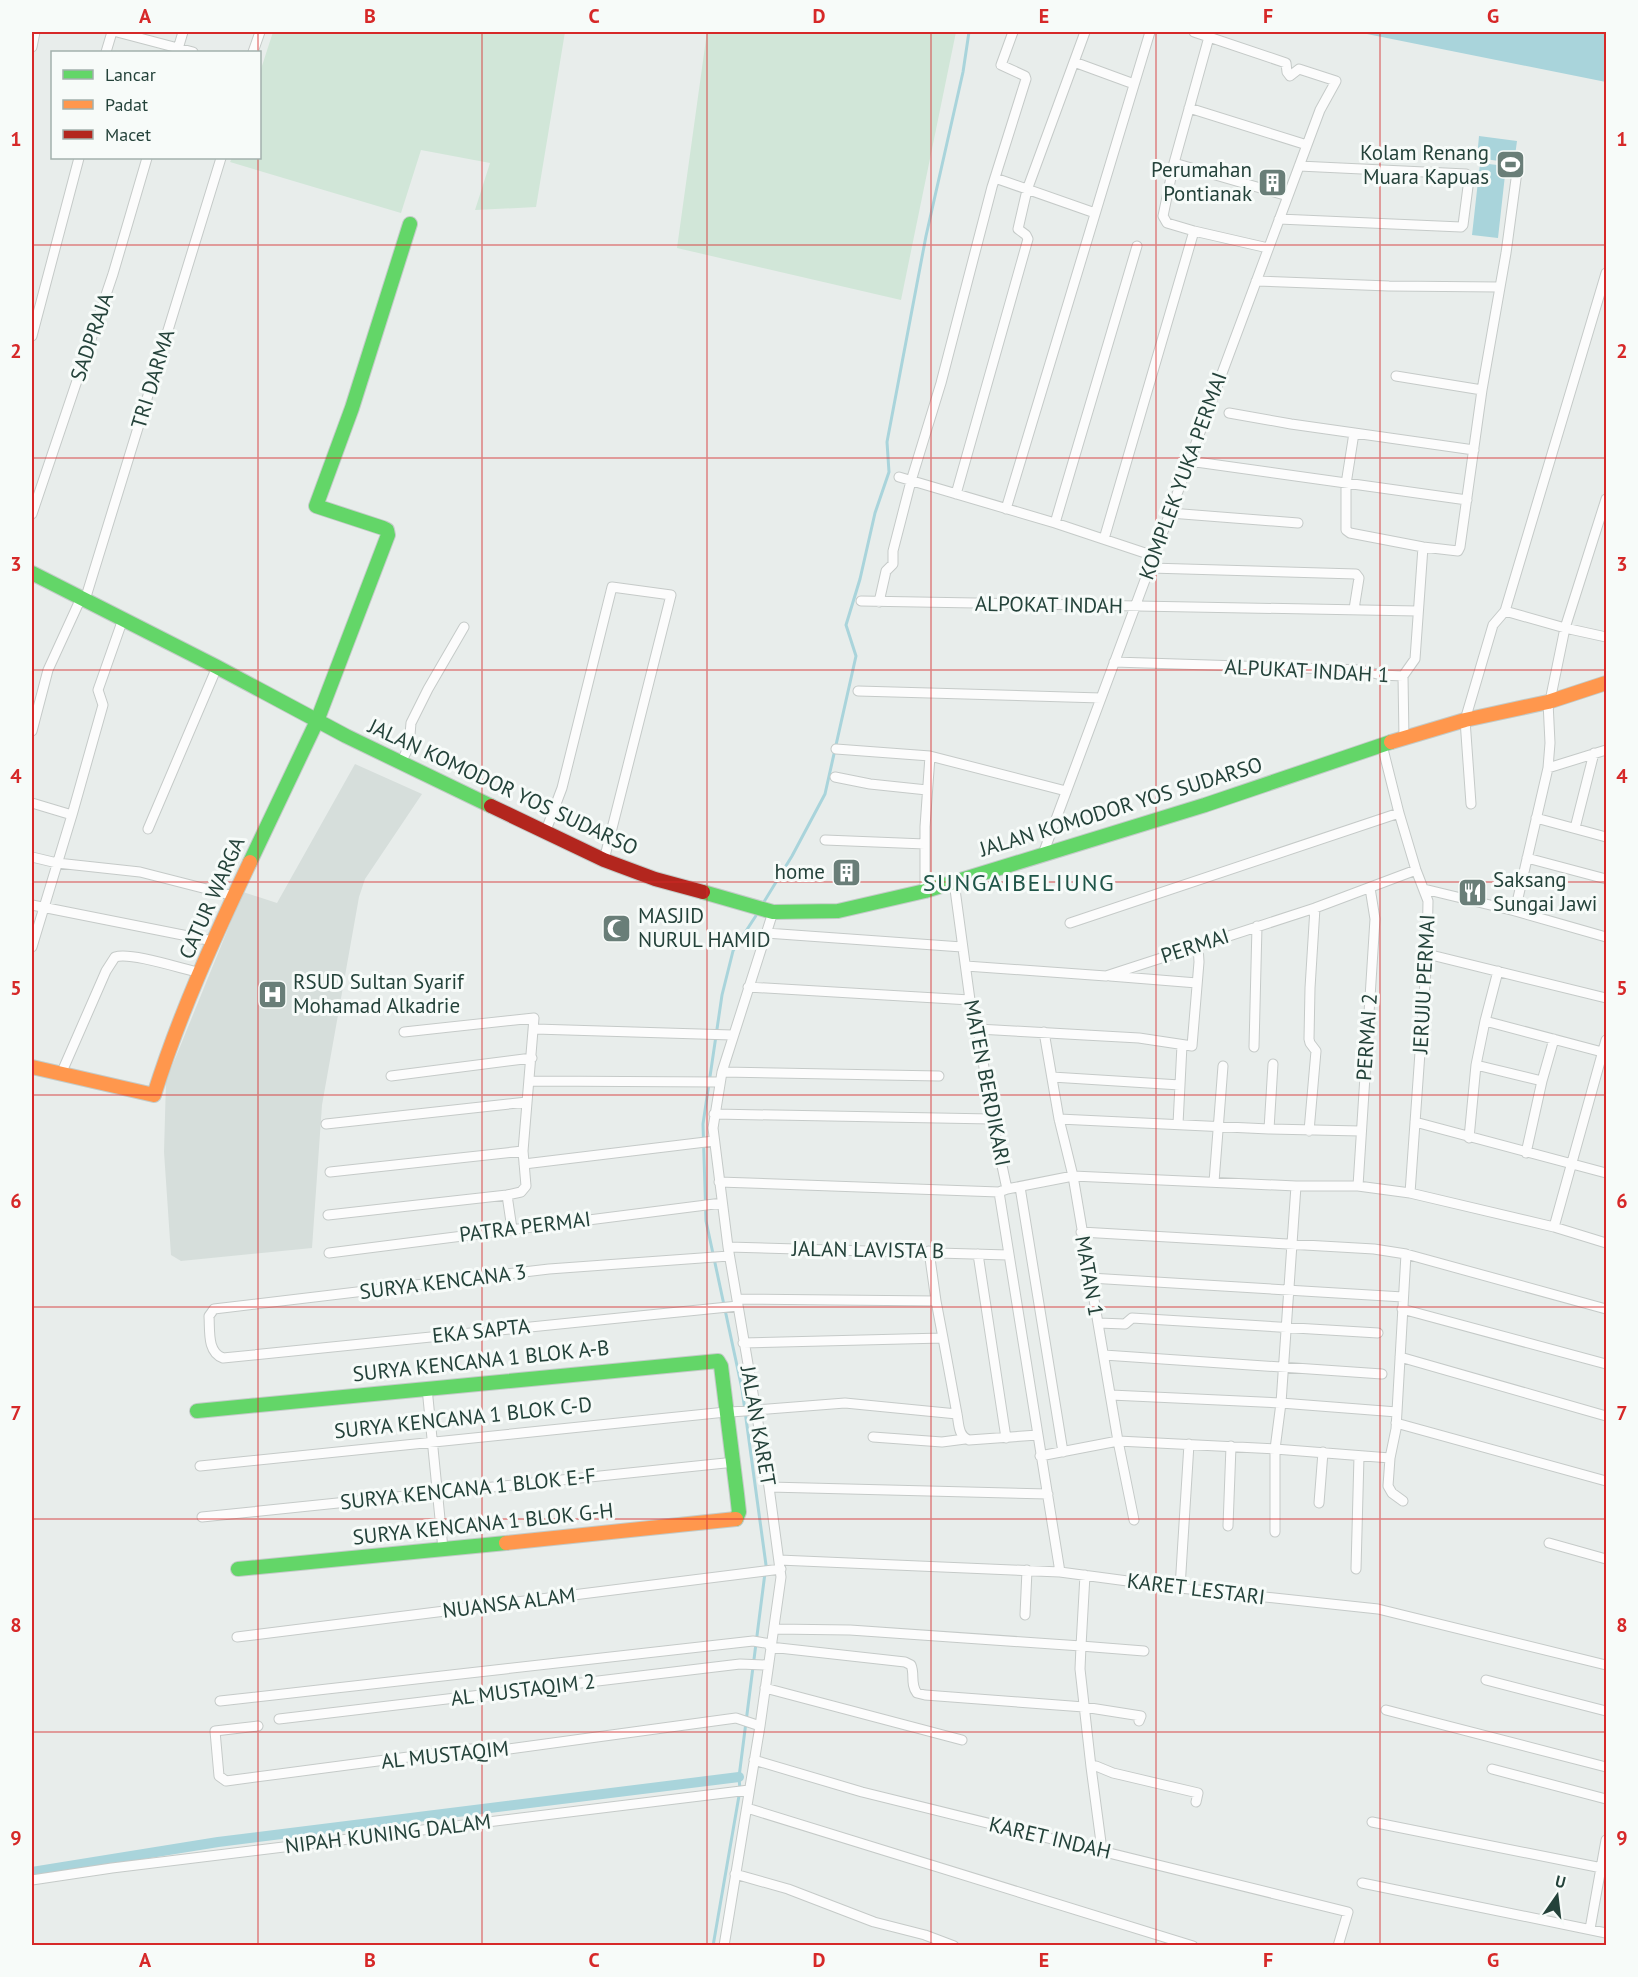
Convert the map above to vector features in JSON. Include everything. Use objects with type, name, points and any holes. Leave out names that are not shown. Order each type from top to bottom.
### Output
[{"type":"street","points":[[32,47],[35,32]]},
{"type":"street","points":[[106,51],[112,32]]},
{"type":"street","points":[[117,32],[140,35],[178,50],[183,32]]},
{"type":"street","points":[[253,51],[260,32]]},
{"type":"street","points":[[879,602],[886,571],[893,564],[893,551],[911,481],[995,178],[1026,79],[1026,76],[1001,65],[1013,32]]},
{"type":"street","points":[[956,494],[1028,239],[1018,231],[1017,226],[1027,190],[1085,32]]},
{"type":"street","points":[[1006,509],[1150,32]]},
{"type":"street","points":[[1194,32],[1209,37],[1174,163],[1162,216],[1167,223],[1269,248]]},
{"type":"street","name":"KOMPLEK YUKA PERMAI","points":[[1043,854],[1324,100],[1336,81],[1299,69],[1290,76],[1287,72],[1287,63],[1209,37]]},
{"type":"street","points":[[1074,62],[1134,84]]},
{"type":"street","points":[[1189,108],[1307,145]]},
{"type":"street","points":[[32,336],[79,159]]},
{"type":"street","name":"SADPRAJA","points":[[32,514],[113,274],[147,159]]},
{"type":"street","name":"TRI DARMA","points":[[32,731],[48,670],[83,599],[221,159]]},
{"type":"street","points":[[1174,163],[1288,196]]},
{"type":"street","points":[[1354,434],[1346,484],[1345,526],[1350,533],[1423,547],[1459,550],[1518,164]]},
{"type":"street","points":[[1279,219],[1461,227],[1464,222],[1469,179],[1466,174],[1299,166]]},
{"type":"street","points":[[995,178],[1095,213]]},
{"type":"street","name":"CATUR WARGA","points":[[61,1074],[154,1095],[167,1053],[213,941],[317,721],[388,533],[383,528],[316,507],[316,505],[352,408],[410,224]]},
{"type":"street","points":[[1104,538],[1194,231]]},
{"type":"street","points":[[1055,523],[1137,246]]},
{"type":"street","points":[[1471,804],[1465,720],[1493,625],[1505,611],[1606,273]]},
{"type":"street","points":[[1256,281],[1499,287]]},
{"type":"street","points":[[1396,376],[1482,390]]},
{"type":"street","points":[[1229,413],[1354,434],[1474,450]]},
{"type":"street","points":[[1189,462],[1467,500]]},
{"type":"street","points":[[899,477],[1104,538],[1154,556]]},
{"type":"street","points":[[1515,911],[1548,768],[1549,701],[1565,628],[1606,499]]},
{"type":"street","points":[[1170,513],[1298,523]]},
{"type":"street","name":"ALPUKAT INDAH 1","points":[[1114,662],[1361,670],[1382,675],[1403,676],[1415,659],[1423,547]]},
{"type":"street","points":[[1149,568],[1356,574],[1359,578],[1354,609]]},
{"type":"street","name":"JALAN KOMODOR YOS SUDARSO","points":[[32,573],[401,764],[491,805],[545,833],[604,860],[655,879],[772,912],[838,911],[925,891],[1205,805],[1382,745],[1465,720],[1549,701],[1606,683]]},
{"type":"street","points":[[545,833],[562,788],[612,587],[671,595],[604,860]]},
{"type":"street","name":"ALPOKAT INDAH","points":[[861,601],[1418,611]]},
{"type":"street","points":[[1505,611],[1606,637]]},
{"type":"street","points":[[32,947],[102,705],[98,690],[123,619]]},
{"type":"street","points":[[401,764],[409,746],[411,723],[428,688],[464,627]]},
{"type":"street","points":[[148,829],[217,667]]},
{"type":"street","points":[[1403,676],[1404,739]]},
{"type":"street","points":[[858,691],[1101,698]]},
{"type":"street","name":"JERUJU PERMAI","points":[[1382,745],[1399,813],[1428,901],[1427,954],[1410,1193]]},
{"type":"street","points":[[836,749],[930,756],[1066,791]]},
{"type":"street","points":[[1548,768],[1606,750]]},
{"type":"street","points":[[1575,828],[1594,753]]},
{"type":"street","points":[[925,891],[930,756]]},
{"type":"street","points":[[835,777],[870,784],[927,790]]},
{"type":"street","points":[[32,803],[72,815]]},
{"type":"street","points":[[1070,923],[1399,813]]},
{"type":"street","points":[[1536,818],[1606,837]]},
{"type":"street","points":[[825,840],[925,844]]},
{"type":"street","points":[[32,857],[57,863],[140,872],[234,896]]},
{"type":"street","points":[[1527,858],[1606,879]]},
{"type":"street","name":"PERMAI","points":[[966,966],[1106,976],[1315,908],[1416,870]]},
{"type":"street","name":"MATEN BERDIKARI","points":[[954,882],[970,1000],[978,1029],[1003,1191],[1008,1255],[1060,1572]]},
{"type":"street","name":"PERMAI 2","points":[[1358,1186],[1375,919],[1370,888]]},
{"type":"street","points":[[1424,889],[1515,911],[1606,938]]},
{"type":"street","points":[[32,905],[213,941]]},
{"type":"street","points":[[1309,1131],[1316,1051],[1309,1039],[1315,908]]},
{"type":"street","name":"JALAN KARET","points":[[724,1946],[765,1688],[764,1665],[774,1629],[781,1587],[769,1487],[752,1410],[719,1203],[719,1182],[711,1142],[717,1082],[722,1072],[728,1035],[748,987],[772,912]]},
{"type":"street","points":[[1254,1047],[1257,926]]},
{"type":"street","points":[[766,933],[962,946]]},
{"type":"street","points":[[978,1029],[1139,1038],[1192,1046],[1198,945]]},
{"type":"street","points":[[1427,954],[1606,998]]},
{"type":"street","points":[[32,1067],[61,1074],[99,986],[115,957],[120,955],[134,957],[201,973]]},
{"type":"street","points":[[1469,1138],[1476,1065],[1498,971]]},
{"type":"street","points":[[1106,976],[1197,983]]},
{"type":"street","points":[[748,987],[970,1000]]},
{"type":"street","points":[[328,1215],[507,1195],[524,1190],[526,1186],[523,1151],[535,1019],[532,1017],[404,1032]]},
{"type":"street","points":[[1485,1021],[1605,1052]]},
{"type":"street","points":[[535,1029],[728,1035]]},
{"type":"street","name":"MATAN 1","points":[[1044,1032],[1059,1119],[1073,1176],[1081,1232],[1134,1520]]},
{"type":"street","points":[[1526,1153],[1554,1039]]},
{"type":"street","points":[[1554,1227],[1605,1052],[1606,1040]]},
{"type":"street","points":[[1178,1124],[1182,1045]]},
{"type":"street","points":[[391,1076],[532,1058]]},
{"type":"street","points":[[1269,1129],[1273,1064]]},
{"type":"street","points":[[1476,1065],[1542,1081]]},
{"type":"street","points":[[1214,1182],[1223,1066]]},
{"type":"street","points":[[722,1072],[939,1076]]},
{"type":"street","points":[[1052,1077],[1180,1085]]},
{"type":"street","points":[[530,1081],[717,1082]]},
{"type":"street","points":[[326,1124],[528,1102]]},
{"type":"street","points":[[714,1114],[992,1119]]},
{"type":"street","points":[[1059,1119],[1309,1131],[1360,1131]]},
{"type":"street","points":[[1415,1122],[1606,1173]]},
{"type":"street","points":[[524,1164],[711,1142]]},
{"type":"street","points":[[330,1172],[523,1151]]},
{"type":"street","points":[[719,1182],[1003,1191],[1073,1176],[1296,1186],[1358,1186],[1410,1193],[1554,1227],[1606,1243]]},
{"type":"street","points":[[1020,1186],[1063,1452]]},
{"type":"street","points":[[1275,1532],[1275,1449],[1284,1366],[1296,1186]]},
{"type":"street","points":[[507,1195],[512,1229]]},
{"type":"street","name":"PATRA PERMAI","points":[[329,1253],[719,1203]]},
{"type":"street","points":[[1081,1232],[1374,1249],[1406,1254],[1606,1309]]},
{"type":"street","points":[[929,1251],[960,1432],[965,1438]]},
{"type":"street","name":"JALAN LAVISTA B","points":[[727,1254],[929,1251],[1008,1255]]},
{"type":"street","name":"SURYA KENCANA 3","points":[[223,1358],[212,1350],[209,1316],[214,1309],[549,1269],[704,1258],[727,1254]]},
{"type":"street","points":[[978,1254],[1006,1438]]},
{"type":"street","points":[[1403,1502],[1392,1493],[1388,1486],[1396,1423],[1406,1254]]},
{"type":"street","points":[[1090,1278],[1403,1297]]},
{"type":"street","name":"EKA SAPTA","points":[[223,1358],[736,1304],[936,1301]]},
{"type":"street","points":[[1402,1309],[1606,1364]]},
{"type":"street","points":[[1098,1323],[1125,1324],[1131,1318],[1378,1333]]},
{"type":"street","points":[[743,1343],[943,1338]]},
{"type":"street","points":[[1104,1355],[1382,1374]]},
{"type":"street","points":[[1400,1357],[1606,1416]]},
{"type":"street","name":"SURYA KENCANA 1 BLOK A-B","points":[[197,1411],[718,1361],[721,1366],[735,1462],[739,1512],[738,1518],[732,1521]]},
{"type":"street","points":[[426,1388],[443,1549]]},
{"type":"street","points":[[1111,1395],[1281,1403],[1396,1412]]},
{"type":"street","name":"SURYA KENCANA 1 BLOK C-D","points":[[200,1466],[728,1412],[845,1403],[957,1414]]},
{"type":"street","points":[[1396,1423],[1606,1481]]},
{"type":"street","points":[[873,1437],[942,1442],[965,1438],[969,1440],[1038,1435]]},
{"type":"street","points":[[1040,1456],[1118,1440],[1390,1458]]},
{"type":"street","points":[[1179,1587],[1189,1444]]},
{"type":"street","points":[[1228,1526],[1231,1446]]},
{"type":"street","points":[[1319,1503],[1323,1452]]},
{"type":"street","points":[[1356,1569],[1359,1456]]},
{"type":"street","name":"SURYA KENCANA 1 BLOK E-F","points":[[202,1517],[735,1462]]},
{"type":"street","points":[[769,1487],[1048,1494]]},
{"type":"street","name":"SURYA KENCANA 1 BLOK G-H","points":[[238,1569],[732,1521]]},
{"type":"street","points":[[1550,1543],[1606,1559]]},
{"type":"street","name":"KARET LESTARI","points":[[779,1567],[1060,1572],[1395,1612],[1606,1665]]},
{"type":"street","name":"NUANSA ALAM","points":[[237,1636],[754,1573],[779,1567]]},
{"type":"street","points":[[1025,1615],[1027,1570]]},
{"type":"street","points":[[1085,1575],[1080,1669],[1102,1850]]},
{"type":"street","points":[[774,1629],[850,1630],[1144,1651]]},
{"type":"street","points":[[220,1701],[753,1641],[904,1662],[913,1668],[913,1688],[917,1693],[1084,1707],[1141,1716],[1139,1721]]},
{"type":"street","name":"AL MUSTAQIM 2","points":[[279,1719],[740,1664],[764,1665]]},
{"type":"street","points":[[1486,1680],[1606,1711]]},
{"type":"street","points":[[765,1688],[962,1740]]},
{"type":"street","points":[[1386,1710],[1606,1767]]},
{"type":"street","name":"AL MUSTAQIM","points":[[258,1726],[214,1731],[219,1776],[226,1781],[469,1749],[487,1752],[736,1718],[758,1725]]},
{"type":"street","name":"KARET INDAH","points":[[754,1760],[862,1792],[1348,1912],[1340,1945]]},
{"type":"street","points":[[1091,1767],[1096,1766],[1113,1773],[1198,1793],[1196,1802]]},
{"type":"street","points":[[1492,1769],[1606,1799]]},
{"type":"street","name":"NIPAH KUNING DALAM","points":[[32,1880],[135,1865],[747,1791]]},
{"type":"street","points":[[747,1808],[1193,1946]]},
{"type":"street","points":[[1372,1822],[1602,1868]]},
{"type":"street","points":[[1590,1929],[1602,1894],[1602,1868],[1606,1840]]},
{"type":"street","points":[[735,1874],[788,1888],[874,1922],[925,1935],[954,1946]]},
{"type":"street","points":[[1362,1883],[1606,1933]]},
{"type":"shaded area","name":"RSUD Sultan Syarif Mohamad Alkadrie","points":[[355,764],[422,794],[365,879],[359,897],[322,1105],[312,1248],[181,1261],[171,1255],[164,1152],[166,1081],[243,892],[277,903]]},
{"type":"green space","points":[[273,32],[565,32],[536,207],[475,210],[490,163],[421,150],[401,213],[230,162],[232,159],[261,159],[261,69]]},
{"type":"green space","points":[[707,32],[956,32],[901,300],[677,248]]},
{"type":"water","points":[[1357,32],[1606,32],[1606,82]]},
{"type":"water","points":[[1479,136],[1517,141],[1514,163],[1477,158]]},
{"type":"water","points":[[1480,163],[1506,166],[1498,238],[1472,235]]},
{"type":"waterway","points":[[762,905],[792,856],[825,794],[856,656],[846,625],[860,579],[875,513],[889,472],[887,442],[926,236],[963,72],[969,32]]},
{"type":"waterway","points":[[713,1946],[740,1790],[739,1777],[766,1565],[742,1389],[706,1221],[703,1124],[722,995],[733,951],[759,911]]},
{"type":"waterway","points":[[32,1872],[218,1842],[739,1777]]},
{"type":"traffic: fast","points":[[250,862],[317,721],[388,535],[387,530],[383,528],[316,506],[352,408],[410,224]]},
{"type":"traffic: fast","points":[[32,573],[217,667],[346,736],[491,806]]},
{"type":"traffic: fast","points":[[703,892],[773,912],[838,911],[925,891],[1205,805],[1391,742]]},
{"type":"traffic: fast","points":[[197,1411],[718,1361],[721,1366],[737,1494],[739,1512],[736,1519]]},
{"type":"traffic: fast","points":[[238,1569],[506,1543]]},
{"type":"traffic: slow","points":[[1391,742],[1465,720],[1548,702],[1606,683]]},
{"type":"traffic: slow","points":[[32,1067],[154,1095],[174,1036],[198,977],[250,862]]},
{"type":"traffic: slow","points":[[506,1543],[736,1519]]},
{"type":"traffic: jam","points":[[491,806],[604,860],[655,879],[703,892]]},
{"type":"place","name":"Kolam Renang Muara Kapuas","points":[[1510,165]]},
{"type":"place","name":"Perumahan Pontianak","points":[[1273,182]]},
{"type":"place","name":"home","points":[[846,872]]},
{"type":"place","name":"Saksang Sungai Jawi","points":[[1472,892]]},
{"type":"place","name":"MASJID NURUL HAMID","points":[[617,928]]},
{"type":"place","name":"RSUD Sultan Syarif Mohamad Alkadrie","points":[[272,994]]},
{"type":"district","name":"SUNGAIBELIUNG","points":[[1019,883]]}]
